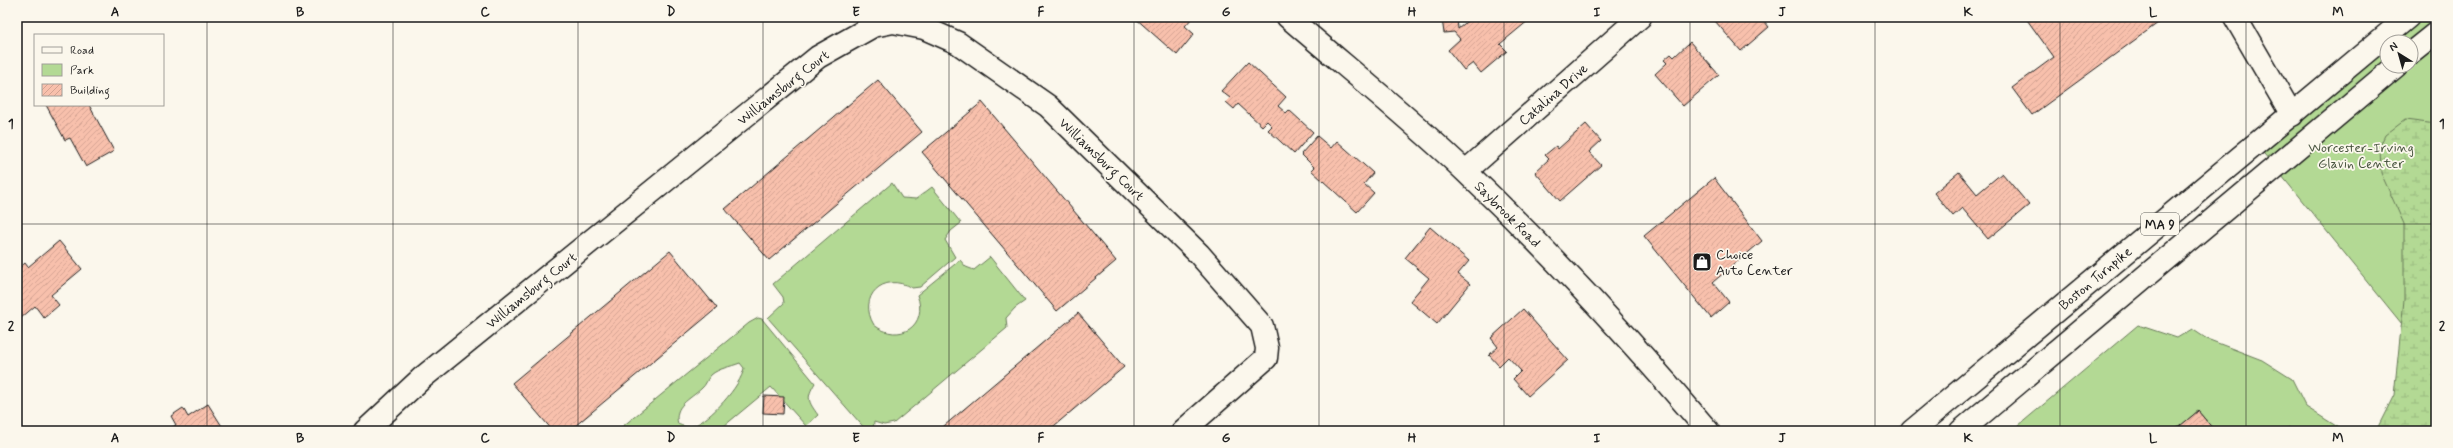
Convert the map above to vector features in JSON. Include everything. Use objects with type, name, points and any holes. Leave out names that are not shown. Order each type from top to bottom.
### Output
[{"type":"main road","name":"Saybrook Road","points":[[1288,17],[1466,171],[1561,266],[1648,360],[1708,431]]},
{"type":"main road","name":"Catalina Drive","points":[[1466,171],[1640,17]]},
{"type":"main road","points":[[2235,17],[2292,115]]},
{"type":"main road","name":"Boston Turnpike","points":[[1912,431],[2408,17]]},
{"type":"main road","name":"Williamsburg Court","points":[[365,431],[422,378],[818,57],[873,26],[893,22],[924,28],[958,43],[1048,106],[1199,254],[1262,326],[1267,348],[1266,358],[1183,431]]},
{"type":"main road","points":[[2419,47],[2436,33]]},
{"type":"main road","name":"MA 9","points":[[1961,431],[2386,74]]},
{"type":"green space","name":"Worcester-Irving Glavin Center","points":[[2412,17],[2436,17],[2436,366],[2256,144],[2379,44],[2379,74],[2419,74],[2419,34],[2391,34]]},
{"type":"green space","points":[[2405,120],[2436,124],[2436,431],[2376,431],[2394,395],[2404,300],[2404,224],[2381,173],[2380,146],[2385,135]]},
{"type":"green space","points":[[892,183],[902,198],[916,199],[932,187],[961,223],[951,231],[945,240],[955,257],[920,287],[912,288],[901,284],[891,283],[883,285],[876,290],[871,297],[869,305],[870,315],[874,325],[884,331],[893,333],[910,329],[916,323],[919,315],[920,306],[917,295],[960,260],[966,267],[974,270],[990,257],[1025,301],[1015,308],[1006,318],[1007,328],[894,423],[884,425],[874,422],[873,431],[867,431],[768,318],[784,303],[783,297],[773,284]]},
{"type":"green space","points":[[758,318],[762,319],[815,383],[810,392],[809,399],[818,415],[806,426],[771,387],[718,431],[617,431],[749,323]],"holes":[[[740,363],[744,368],[742,375],[731,393],[708,417],[691,427],[678,424],[677,417],[680,407],[703,387],[711,375],[721,369]]]},
{"type":"green space","points":[[2138,325],[2177,338],[2192,329],[2207,339],[2262,360],[2292,379],[2306,407],[2344,431],[2292,431],[2289,427],[2284,431],[2215,431],[2198,411],[2174,431],[2159,431],[2156,429],[2153,431],[2012,431]]},
{"type":"building","points":[[1134,17],[1193,17],[1185,26],[1194,34],[1177,55]]},
{"type":"building","points":[[1472,17],[1480,17],[1482,20],[1485,17],[1527,17],[1529,20],[1500,44],[1507,51],[1481,73],[1473,63],[1464,70],[1448,50],[1460,39],[1454,32],[1444,33],[1442,19],[1457,19],[1458,29]]},
{"type":"building","points":[[1720,17],[1768,17],[1764,21],[1769,27],[1741,51],[1715,21]]},
{"type":"building","points":[[2025,17],[2153,17],[2158,23],[2032,115],[2012,88],[2054,57]]},
{"type":"building","points":[[1690,42],[1719,75],[1683,106],[1655,74],[1667,63],[1664,60],[1671,54],[1674,57]]},
{"type":"building","points":[[1248,62],[1286,97],[1278,106],[1286,113],[1289,110],[1313,132],[1294,154],[1268,130],[1272,126],[1267,121],[1262,126],[1238,104],[1234,109],[1226,102],[1230,98],[1221,91]]},
{"type":"building","points":[[878,80],[922,132],[769,260],[725,209]]},
{"type":"building","points":[[982,102],[1116,261],[1057,311],[922,152]]},
{"type":"building","points":[[47,106],[90,106],[114,151],[86,167],[70,138],[65,140]]},
{"type":"building","points":[[1586,124],[1601,141],[1589,152],[1601,165],[1560,201],[1535,172],[1549,159],[1545,155],[1556,146],[1558,149]]},
{"type":"building","points":[[1317,136],[1331,148],[1337,141],[1373,173],[1364,184],[1374,193],[1357,212],[1311,170],[1314,167],[1301,154]]},
{"type":"building","points":[[1959,172],[1977,194],[2002,173],[2029,205],[1988,239],[1962,208],[1953,216],[1934,193]]},
{"type":"building","name":"Choice Auto Center","points":[[1714,178],[1762,241],[1713,282],[1729,302],[1711,318],[1644,236]]},
{"type":"building","points":[[1430,227],[1469,261],[1458,274],[1470,284],[1437,324],[1410,301],[1429,278],[1405,258]]},
{"type":"building","points":[[59,241],[82,269],[51,295],[59,305],[44,318],[35,306],[21,318],[17,314],[17,270],[25,263],[28,267]]},
{"type":"building","points":[[670,251],[717,308],[569,431],[553,431],[512,383]]},
{"type":"building","points":[[1523,309],[1568,360],[1528,396],[1513,379],[1521,371],[1508,357],[1499,366],[1489,355],[1498,347],[1491,338]]},
{"type":"building","points":[[1078,313],[1124,367],[1048,431],[938,431]]},
{"type":"building","points":[[764,396],[784,397],[783,414],[763,413]]},
{"type":"building","points":[[208,404],[225,431],[166,431],[176,425],[171,416],[183,408],[188,417]]},
{"type":"building","points":[[2198,411],[2215,431],[2174,431]]},
{"type":"place","name":"Choice Auto Center","points":[[1702,262]]}]
